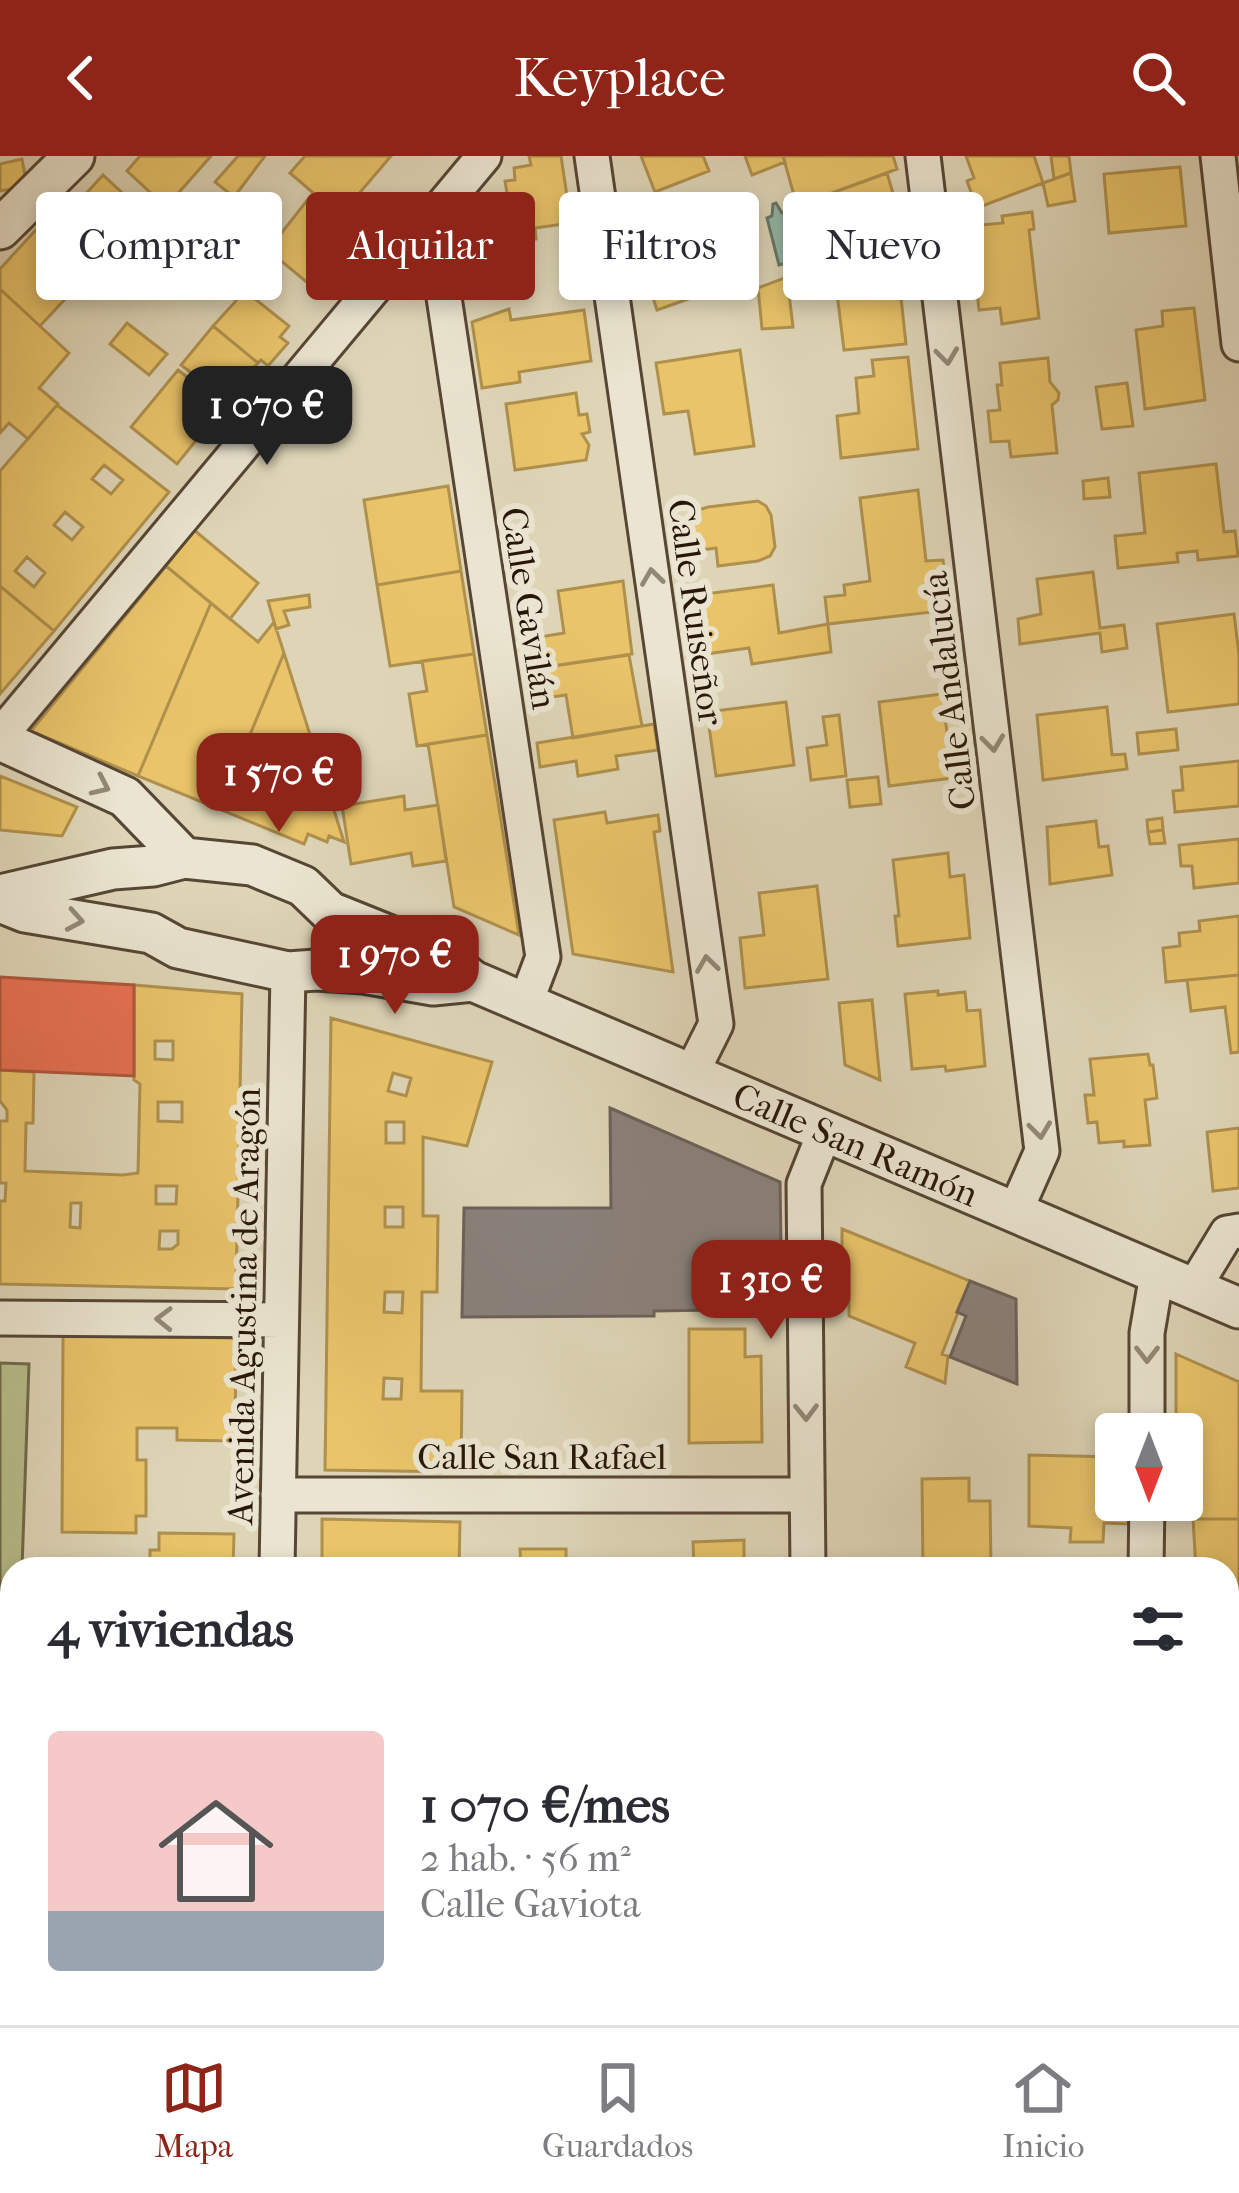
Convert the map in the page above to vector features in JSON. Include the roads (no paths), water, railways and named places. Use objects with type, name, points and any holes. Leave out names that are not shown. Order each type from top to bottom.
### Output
[{"type":"street","points":[[0,229],[74,156]]},
{"type":"street","points":[[453,192],[484,156]]},
{"type":"street","name":"Calle Ruiseñor","points":[[592,156],[716,1024],[691,1074]]},
{"type":"street","name":"Calle Andalucía","points":[[923,156],[1042,1151],[1015,1212]]},
{"type":"street","points":[[1218,156],[1239,344]]},
{"type":"street","points":[[168,862],[125,797],[0,738],[362,300]]},
{"type":"street","name":"Calle Gavilán","points":[[444,300],[543,957],[526,1002]]},
{"type":"street","points":[[0,898],[113,869],[168,862]]},
{"type":"street","points":[[0,898],[25,912],[151,933],[144,897],[168,862]]},
{"type":"street","name":"Calle San Ramón","points":[[168,862],[252,865],[303,886],[331,912],[442,957],[473,981],[1239,1308]]},
{"type":"street","points":[[302,971],[331,944],[331,912]]},
{"type":"street","name":"Calle San Ramón","points":[[151,933],[178,949],[302,971],[363,973],[433,986],[473,981]]},
{"type":"street","name":"Avenida Agustina de Aragón","points":[[277,1557],[281,1320],[302,971]]},
{"type":"street","points":[[808,1557],[804,1184],[824,1131]]},
{"type":"street","points":[[1147,1413],[1147,1333],[1175,1281],[1227,1234],[1239,1231]]},
{"type":"street","points":[[0,1318],[281,1320]]},
{"type":"street","name":"Calle San Rafael","points":[[278,1495],[806,1495]]},
{"type":"street","points":[[1146,1557],[1147,1521]]}]
